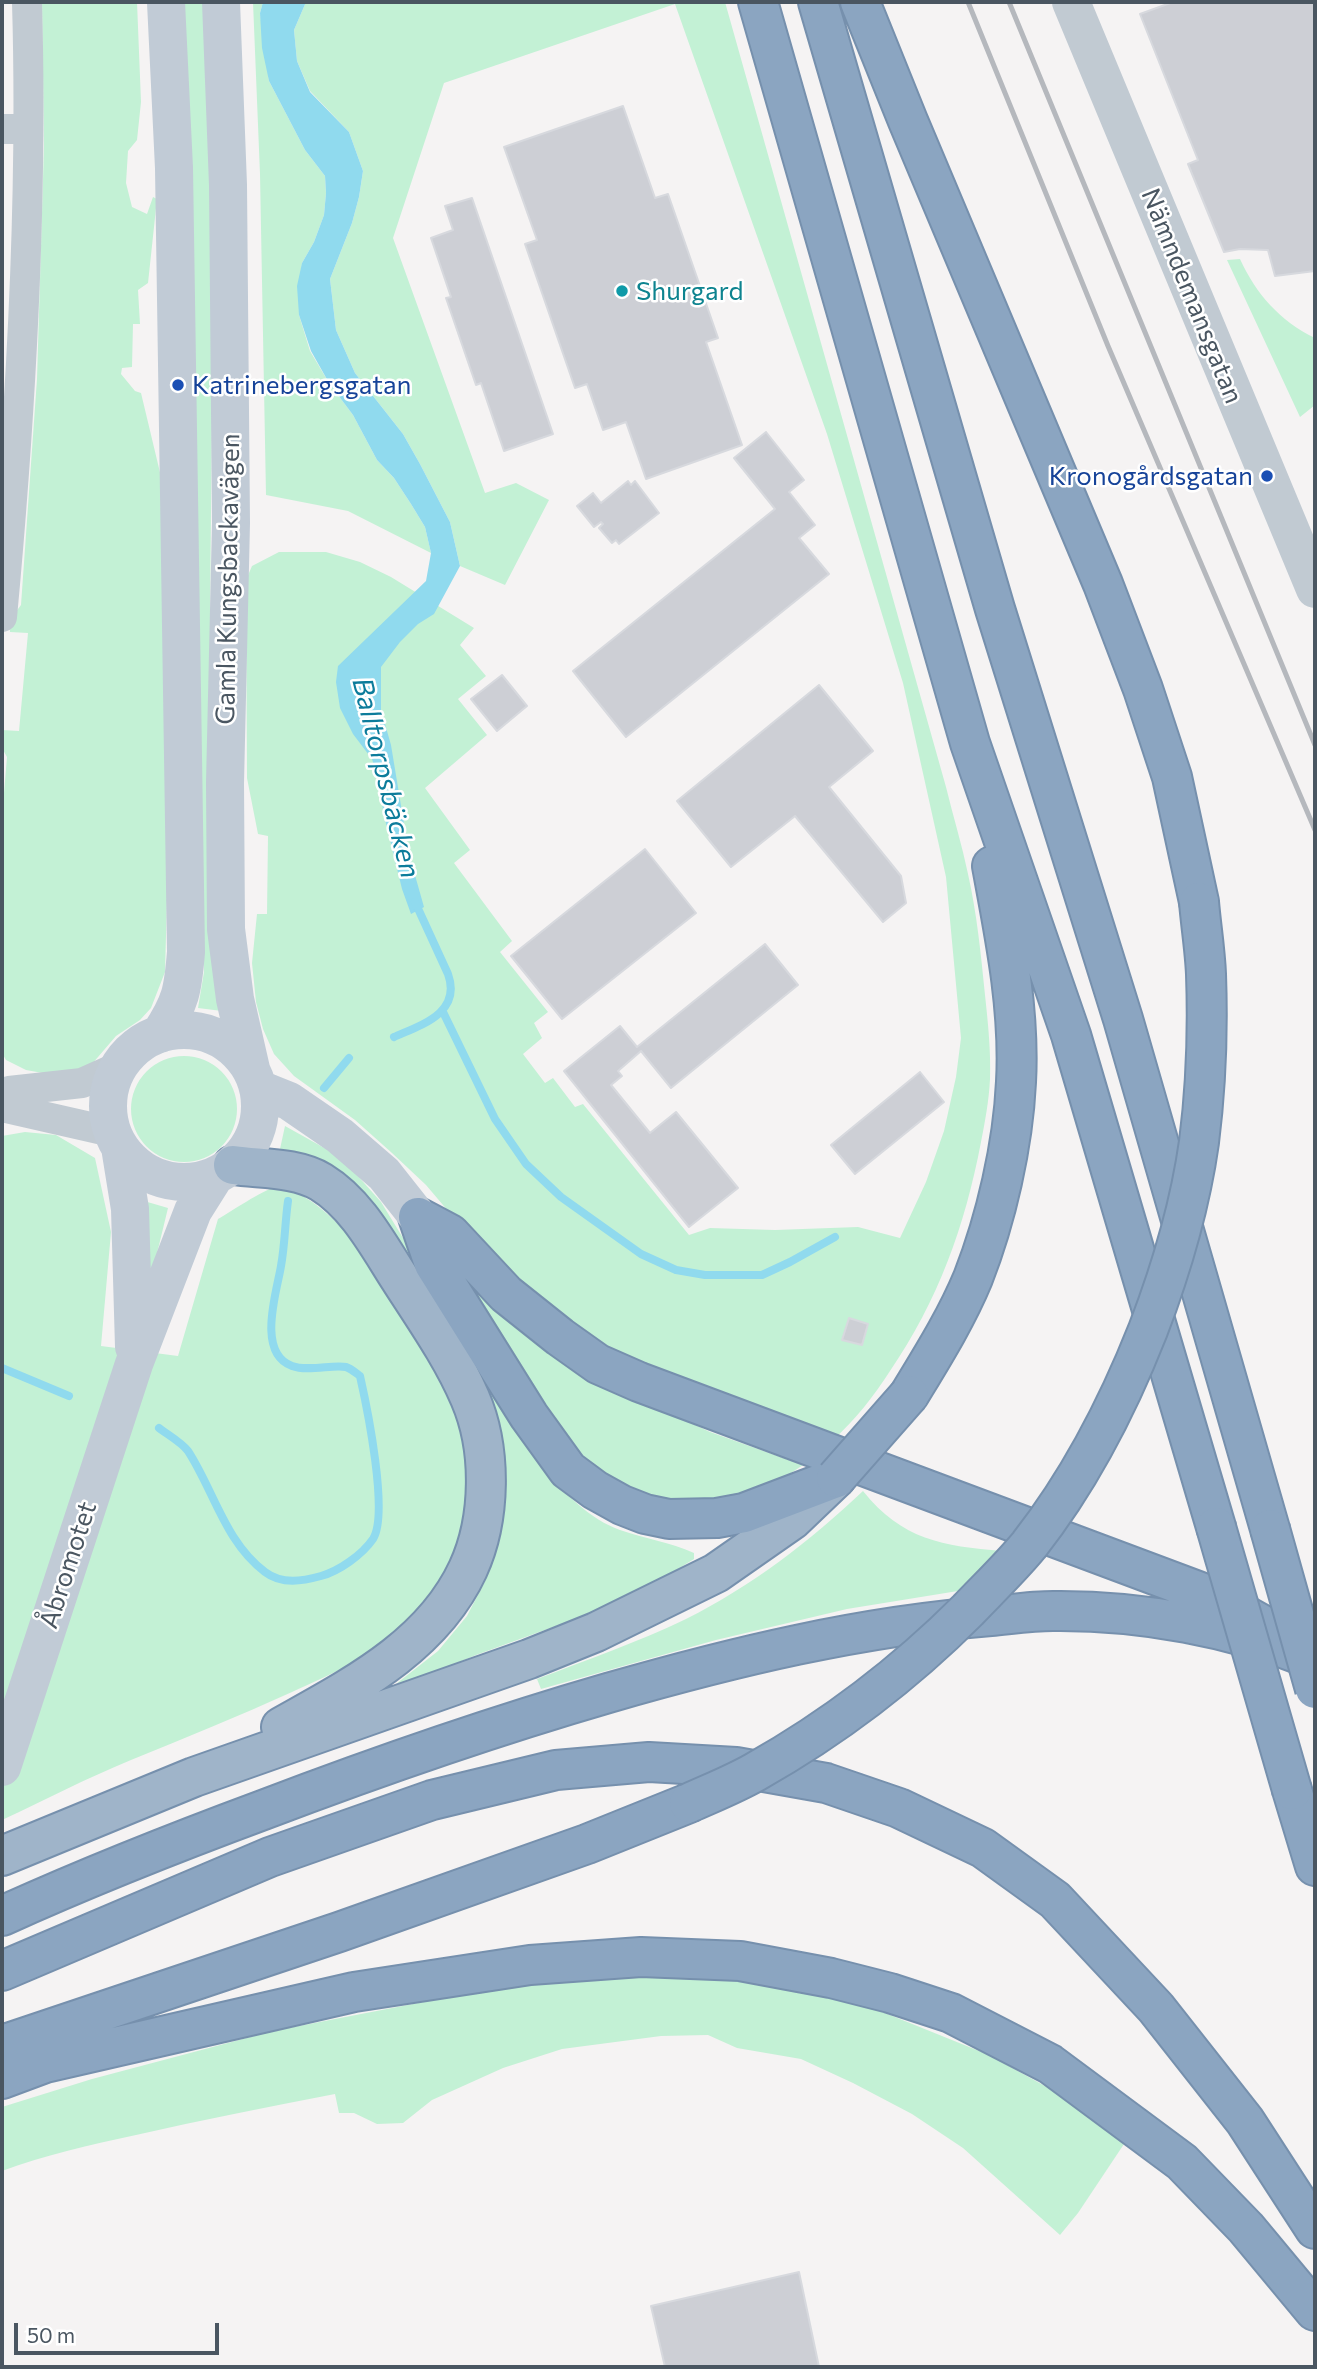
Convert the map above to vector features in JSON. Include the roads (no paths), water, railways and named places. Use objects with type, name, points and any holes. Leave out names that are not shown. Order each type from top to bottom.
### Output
[{"type":"highway","points":[[758,2],[970,743],[1071,1035],[1315,1866]]},
{"type":"highway","points":[[818,2],[995,609],[1123,1019],[1315,1689]]},
{"type":"highway","points":[[2,2045],[587,1844],[752,1774],[807,1741],[870,1696],[926,1651],[984,1594],[1028,1546],[1066,1492],[1101,1433],[1132,1370],[1163,1291],[1184,1221],[1198,1143],[1206,1060],[1206,973],[1199,902],[1172,777],[1143,689],[1103,584],[860,2]]},
{"type":"highway","points":[[2,1856],[194,1777],[529,1659],[596,1632],[716,1573],[784,1510],[836,1478],[909,1395],[956,1315],[973,1278],[997,1200],[1013,1124],[1016,1067],[1011,979],[970,743]]},
{"type":"highway","points":[[194,1777],[334,1697],[386,1664],[415,1641],[444,1609],[468,1569],[482,1525],[485,1483],[482,1438],[471,1400],[443,1347],[367,1227],[336,1192],[317,1180],[298,1173],[224,1171]]},
{"type":"highway","points":[[418,1217],[435,1264],[529,1416],[568,1470],[622,1505],[669,1519],[717,1518],[784,1510]]},
{"type":"highway","points":[[418,1217],[450,1234],[506,1294],[598,1364],[639,1382],[1211,1596],[1255,1619],[1305,1656]]},
{"type":"highway","points":[[2,1916],[122,1863],[499,1725],[688,1670],[836,1636],[940,1620],[1053,1611],[1144,1617],[1223,1632],[1305,1656]]},
{"type":"highway","points":[[2,1970],[270,1857],[432,1800],[556,1770],[649,1762],[736,1767],[826,1783],[899,1808],[983,1848],[1055,1900],[1156,2008],[1245,2121],[1315,2229]]},
{"type":"highway","points":[[2,2079],[46,2063],[354,1992],[530,1965],[641,1957],[728,1960],[831,1978],[890,1993],[951,2013],[1050,2064],[1182,2162],[1246,2228],[1315,2311]]},
{"type":"highway","points":[[46,2063],[115,2008]]},
{"type":"main road","name":"Gamla Kungsbackavägen","points":[[160,1034],[175,1011],[183,987],[186,951],[174,168],[166,2]]},
{"type":"main road","name":"Gamla Kungsbackavägen","points":[[221,2],[228,185],[231,523],[225,783],[226,929],[235,999],[255,1079]]},
{"type":"main road","name":"Åbromotet","points":[[2,1767],[134,1364],[193,1211],[224,1171],[247,1150],[257,1131],[261,1110],[255,1079],[238,1052],[212,1035],[191,1030],[160,1034],[137,1047],[120,1066],[108,1098],[108,1115],[130,1209],[134,1364]]},
{"type":"main road","points":[[255,1079],[340,1136],[384,1174],[418,1217]]},
{"type":"main road","points":[[116,1140],[138,1167],[162,1179],[188,1182],[224,1171]]},
{"type":"street","points":[[2,617],[24,311],[14,129],[27,2]]},
{"type":"street","name":"Nämndemansgatan","points":[[1071,2],[1315,589]]},
{"type":"street","points":[[2,1096],[9,1091],[82,1083],[120,1066]]},
{"type":"street","points":[[2,1107],[116,1140]]},
{"type":"water","points":[[263,2],[306,2],[294,30],[297,61],[310,92],[349,132],[363,171],[352,223],[330,279],[336,330],[355,373],[403,434],[420,464],[450,522],[460,566],[434,614],[418,624],[400,642],[381,667],[381,710],[391,745],[409,854],[424,907],[411,914],[402,889],[383,811],[381,788],[372,759],[353,734],[340,708],[336,682],[338,666],[426,581],[431,553],[425,527],[394,478],[377,460],[353,415],[329,383],[311,351],[299,315],[297,286],[302,263],[314,242],[324,215],[325,176],[305,150],[269,81],[262,48],[260,13]]},
{"type":"waterway","name":"Balltorpsbäcken","points":[[394,1037],[436,1016],[449,999],[451,987],[448,974],[415,902]]},
{"type":"waterway","points":[[443,1012],[495,1119],[526,1164],[561,1197],[641,1254],[676,1270],[705,1275],[762,1275],[835,1237]]},
{"type":"waterway","name":"Balltorpsbäcken","points":[[324,1088],[349,1058]]},
{"type":"waterway","name":"Balltorpsbäcken","points":[[159,1428],[188,1451],[240,1546],[251,1560],[272,1576],[293,1581],[328,1574],[356,1556],[373,1539],[379,1507],[378,1485],[360,1376],[346,1367],[298,1368],[281,1359],[275,1348],[272,1335],[273,1305],[282,1258],[288,1201]]},
{"type":"waterway","name":"Balltorpsbäcken","points":[[2,1368],[69,1396]]},
{"type":"railway","points":[[968,2],[1108,346],[1315,830]]},
{"type":"railway","points":[[1009,2],[1315,745]]},
{"type":"place","name":"Shurgard","points":[[622,291]]},
{"type":"place","name":"Katrinebergsgatan","points":[[178,385]]},
{"type":"place","name":"Kronogårdsgatan","points":[[1267,476]]}]
